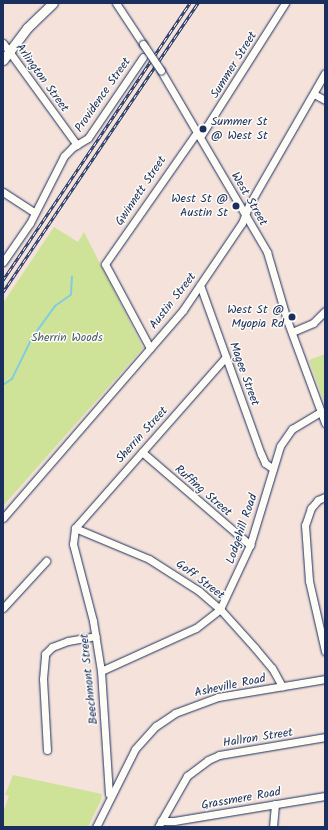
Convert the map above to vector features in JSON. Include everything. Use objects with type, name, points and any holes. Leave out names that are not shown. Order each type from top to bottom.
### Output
[{"type":"main road","points":[[3,60],[6,46],[53,3]]},
{"type":"street","name":"West Street","points":[[116,3],[161,71],[267,252],[292,332],[325,423]]},
{"type":"street","name":"Summer Street","points":[[199,135],[285,3]]},
{"type":"street","name":"Arlington Street","points":[[6,46],[77,145]]},
{"type":"street","name":"Providence Street","points":[[3,262],[35,213],[64,156],[88,138],[143,57]]},
{"type":"street","name":"Austin Street","points":[[3,518],[180,315],[240,226],[245,214],[325,73]]},
{"type":"street","points":[[314,94],[325,100]]},
{"type":"street","name":"Gwinnett Street","points":[[150,348],[105,264],[199,135]]},
{"type":"street","points":[[3,192],[35,213]]},
{"type":"street","name":"Magee Street","points":[[200,285],[261,454],[265,463],[272,468]]},
{"type":"street","points":[[292,332],[313,323],[325,311]]},
{"type":"street","name":"Sherrin Street","points":[[75,528],[226,357]]},
{"type":"street","name":"Lodgehill Road","points":[[101,670],[196,628],[220,609],[250,545],[272,468],[280,446],[292,429],[320,412]]},
{"type":"street","name":"Ruffing Street","points":[[142,452],[250,545]]},
{"type":"street","points":[[325,497],[318,500],[311,508],[305,525],[309,581],[325,651]]},
{"type":"street","name":"Goff Street","points":[[75,528],[123,546],[168,569],[220,609],[272,668],[282,686]]},
{"type":"street","name":"Beechmont Street","points":[[75,528],[73,544],[96,636],[101,670],[109,796],[96,827]]},
{"type":"street","points":[[3,608],[46,561]]},
{"type":"street","points":[[47,750],[43,679],[45,654],[52,647],[68,641],[96,636]]},
{"type":"street","name":"Asheville Road","points":[[109,796],[142,740],[156,726],[175,713],[218,697],[325,678]]},
{"type":"street","name":"Hallron Street","points":[[160,824],[187,776],[208,760],[220,755],[325,737]]},
{"type":"street","name":"Grassmere Road","points":[[160,824],[325,796]]},
{"type":"street","points":[[273,827],[275,804]]},
{"type":"green space","name":"Sherrin Woods","points":[[54,227],[78,242],[84,232],[143,348],[3,506],[3,303]]},
{"type":"green space","points":[[325,354],[325,404],[309,360]]},
{"type":"green space","points":[[13,775],[102,794],[101,800],[88,827],[3,827],[3,812],[9,796],[5,795]]},
{"type":"waterway","points":[[3,385],[12,379],[32,338],[55,306],[71,295],[72,277]]},
{"type":"railway","points":[[3,280],[190,3]]},
{"type":"railway","points":[[3,292],[198,3]]},
{"type":"place","name":"Summer St @ West St","points":[[203,129]]},
{"type":"place","name":"West St @ Austin St","points":[[236,206]]},
{"type":"place","name":"West St @ Myopia Rd","points":[[292,317]]}]
